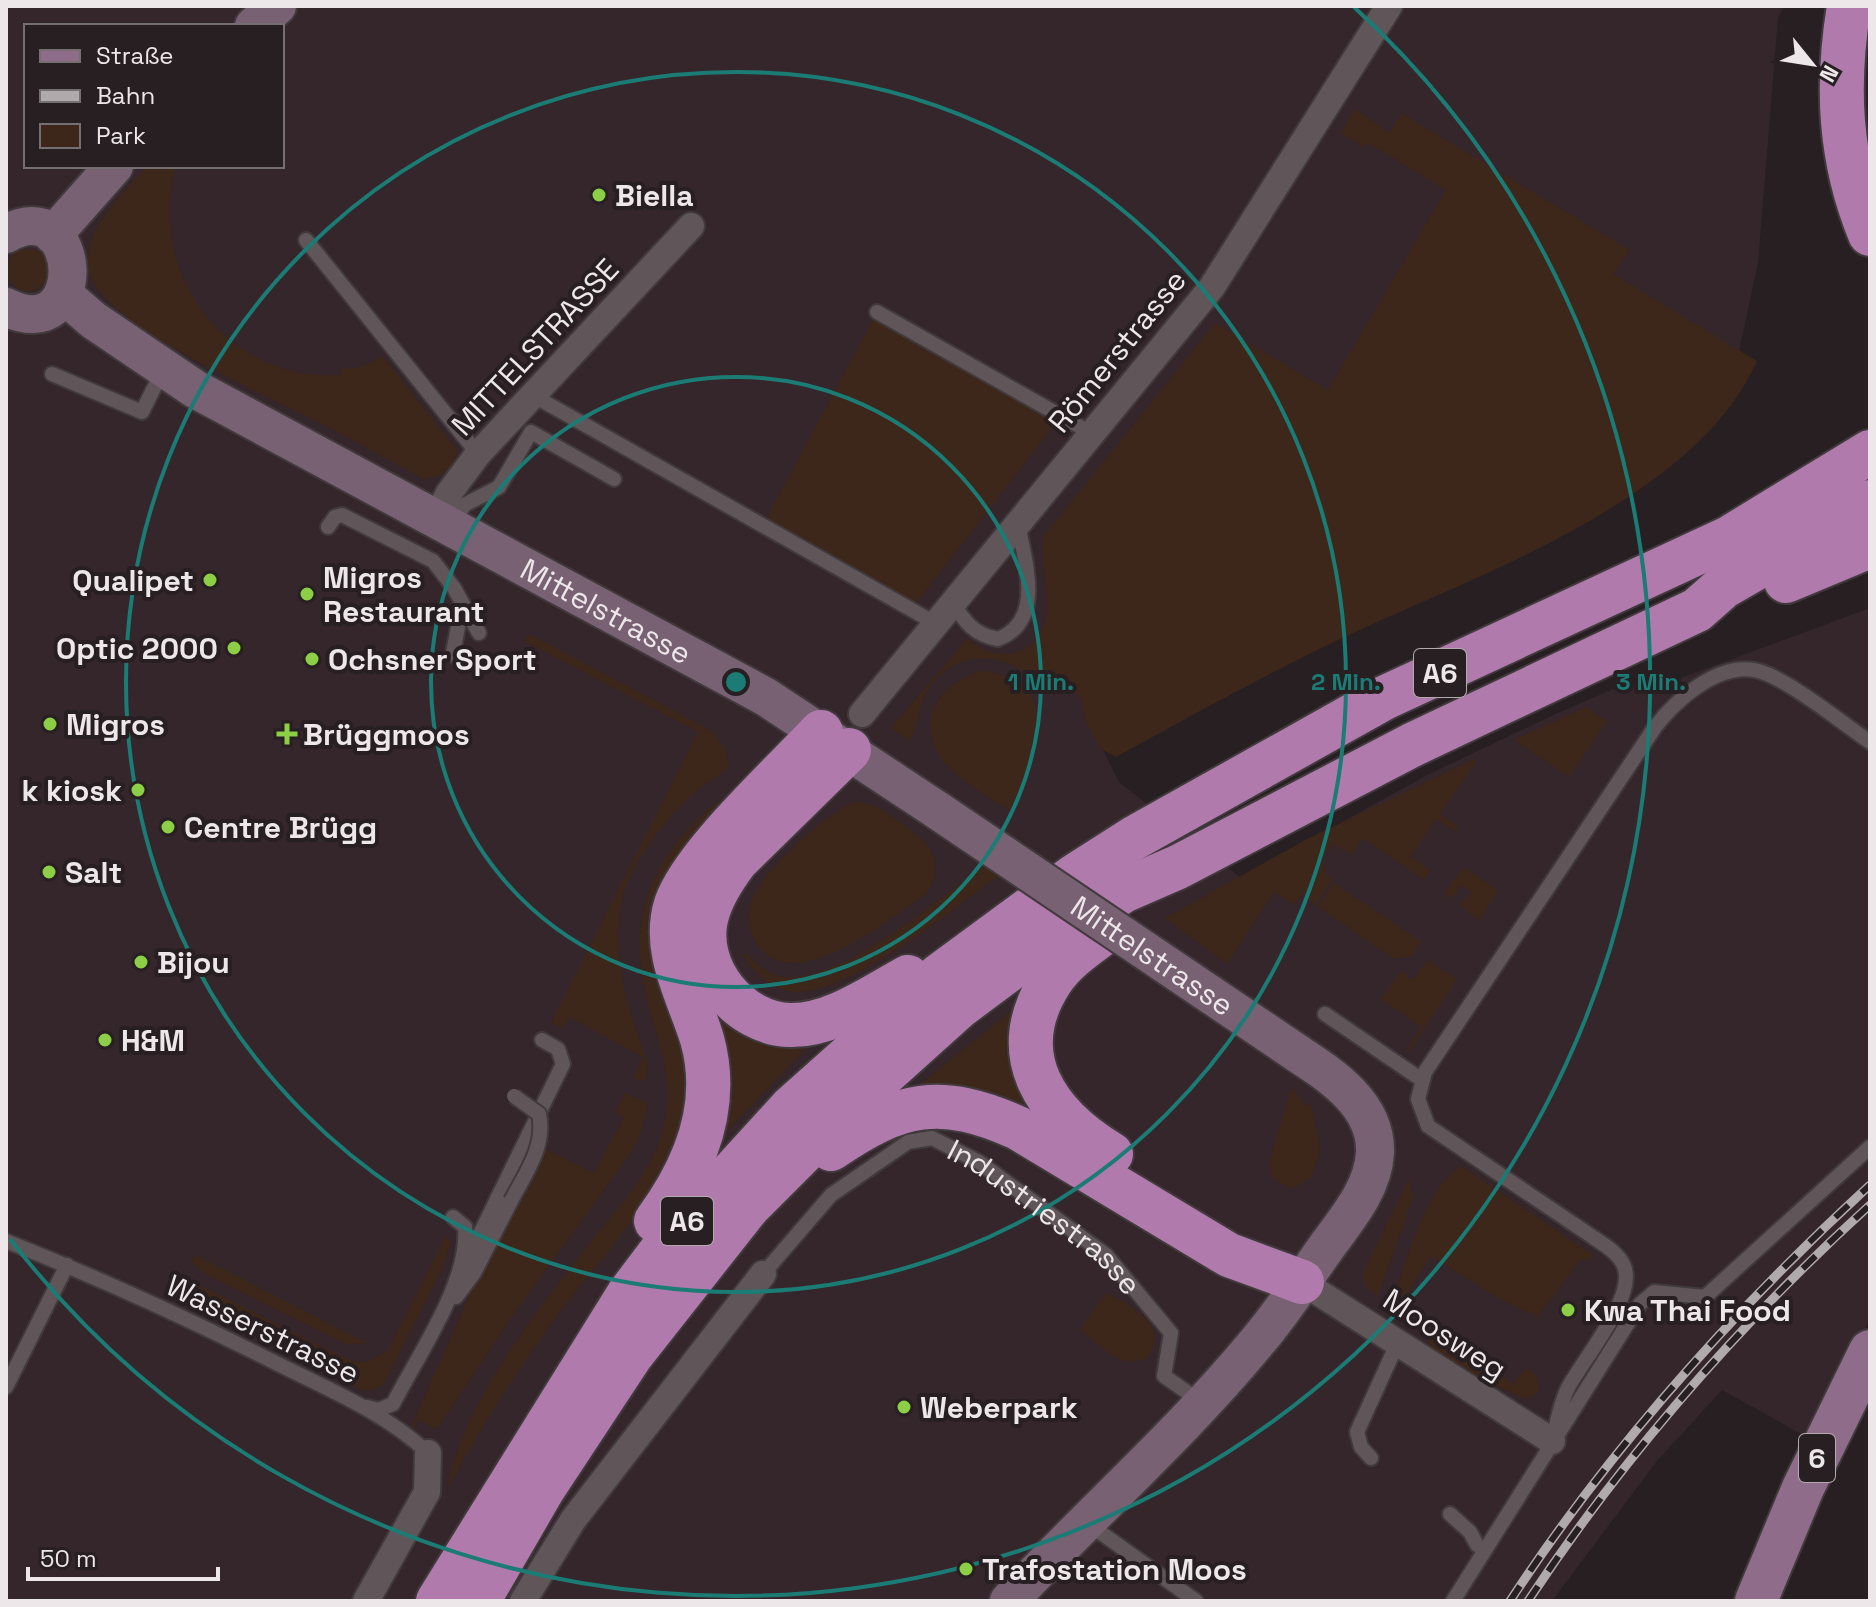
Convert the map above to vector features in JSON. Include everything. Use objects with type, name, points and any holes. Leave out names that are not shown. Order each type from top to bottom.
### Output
[{"type":"highway","points":[[1849,6],[1839,91],[1843,136],[1853,187],[1870,234]]},
{"type":"highway","name":"A6","points":[[438,1601],[628,1295],[665,1246],[753,1147],[829,1071],[940,975],[1021,914],[1134,838],[1370,706],[1729,538],[1870,452]]},
{"type":"highway","name":"A6","points":[[478,1601],[543,1489],[632,1354],[748,1207],[850,1105],[960,1006],[1053,937],[1123,891],[1178,867],[1412,745],[1697,610],[1723,587],[1870,502]]},
{"type":"highway","points":[[1697,610],[1732,605],[1870,546]]},
{"type":"highway","points":[[414,1601],[447,1536],[517,1417],[683,1185],[692,1165],[707,1110],[709,1079],[702,1041],[674,953],[672,926],[677,903],[691,874],[747,832],[844,732]]},
{"type":"highway","points":[[747,832],[705,920],[706,949],[713,973],[741,1007],[761,1019],[792,1025],[835,1015],[1021,914]]},
{"type":"highway","points":[[1178,867],[1138,906],[1070,959],[1052,980],[1038,1006],[1033,1028],[1035,1070],[1050,1103],[1083,1137],[1216,1218],[1302,1282]]},
{"type":"highway","points":[[748,1207],[885,1115],[920,1106],[960,1108],[1018,1128],[1229,1255],[1302,1282]]},
{"type":"main road","points":[[256,24],[277,6]]},
{"type":"main road","points":[[53,235],[112,168]]},
{"type":"main road","points":[[6,234],[26,227],[53,235],[70,263],[63,294],[56,302],[36,312],[6,307]]},
{"type":"main road","name":"Mittelstrasse","points":[[63,294],[164,370],[766,697],[844,732],[1332,1076],[1352,1095],[1373,1133],[1375,1153],[1363,1194],[1302,1282]]},
{"type":"main road","points":[[1009,1601],[1258,1342],[1302,1282]]},
{"type":"main road","name":"6","points":[[1756,1601],[1803,1488],[1870,1351]]},
{"type":"street","name":"Römerstrasse","points":[[844,732],[1212,287],[1389,6]]},
{"type":"street","name":"MITTELSTRASSE","points":[[444,523],[449,493],[478,454],[691,226]]},
{"type":"street","points":[[523,1601],[573,1520],[763,1274]]},
{"type":"street","name":"Moosweg","points":[[1302,1282],[1552,1441]]},
{"type":"street","points":[[366,1601],[427,1492],[428,1453]]},
{"type":"lane","points":[[306,240],[478,454]]},
{"type":"lane","points":[[877,312],[1091,433]]},
{"type":"lane","points":[[52,374],[142,412],[164,370]]},
{"type":"lane","points":[[534,396],[935,623]]},
{"type":"lane","points":[[444,523],[464,505],[499,487],[531,432],[614,479]]},
{"type":"lane","points":[[328,527],[335,517],[342,515],[427,558],[439,567],[479,633]]},
{"type":"lane","points":[[952,602],[967,624],[984,637],[998,639],[1019,626],[1026,610],[1029,590],[1018,521]]},
{"type":"lane","points":[[462,606],[453,646],[455,656],[463,664]]},
{"type":"lane","points":[[1552,1441],[1566,1391],[1619,1305],[1625,1289],[1625,1267],[1612,1252],[1587,1233],[1428,1126],[1419,1108],[1422,1080],[1432,1057],[1655,727],[1677,700],[1728,673],[1751,669],[1775,678],[1870,742]]},
{"type":"lane","points":[[1325,1014],[1422,1080]]},
{"type":"lane","points":[[359,1405],[378,1410],[393,1404],[459,1277],[563,1064],[558,1049],[542,1040]]},
{"type":"lane","points":[[430,1332],[474,1273],[538,1149],[542,1128],[539,1114],[514,1096]]},
{"type":"lane","name":"Industriestrasse","points":[[763,1274],[831,1195],[908,1142],[932,1138],[979,1162],[1106,1255],[1171,1333],[1164,1376],[1201,1403]]},
{"type":"lane","points":[[1453,1601],[1552,1441],[1648,1296],[1666,1292],[1705,1297],[1870,1147]]},
{"type":"lane","points":[[453,1217],[465,1227],[467,1249],[459,1277]]},
{"type":"lane","name":"Wasserstrasse","points":[[6,1241],[67,1265],[220,1335],[359,1405],[428,1453]]},
{"type":"lane","points":[[6,1387],[67,1265]]},
{"type":"lane","points":[[1371,1458],[1361,1447],[1357,1432],[1398,1342]]},
{"type":"lane","points":[[1450,1514],[1470,1532],[1477,1545]]},
{"type":"lane","points":[[1086,1522],[1196,1601]]},
{"type":"lane","points":[[1442,1601],[1463,1586]]},
{"type":"shaded area","points":[[6,6],[1784,6],[1778,18],[1758,263],[1736,366],[1083,710],[1119,782],[1241,878],[1427,775],[1618,687],[1678,679],[1870,608],[1870,1319],[1812,1440],[1722,1390],[1657,1461],[1552,1601],[6,1601]]},
{"type":"green space","points":[[1355,109],[1389,133],[1401,113],[1630,250],[1613,274],[1757,361],[1727,410],[1686,453],[1636,492],[1580,526],[1462,585],[1293,662],[1116,757],[1101,749],[1084,718],[1082,700],[1069,686],[1055,679],[1043,690],[1017,667],[1002,661],[969,660],[954,666],[940,676],[924,696],[909,741],[891,728],[967,639],[999,654],[1020,651],[1034,642],[1046,616],[1043,537],[1215,323],[1328,390],[1446,190],[1368,143],[1364,147],[1341,133]]},
{"type":"green space","points":[[146,168],[175,168],[169,206],[173,245],[185,282],[204,314],[231,341],[263,361],[300,373],[342,375],[338,369],[357,368],[383,357],[456,449],[455,462],[442,474],[425,480],[186,355],[120,311],[98,289],[88,268],[92,239],[117,200]]},
{"type":"green space","points":[[28,249],[43,255],[49,270],[43,285],[28,291],[13,285],[7,270],[13,255]]},
{"type":"green space","points":[[877,312],[1061,416],[911,610],[762,527]]},
{"type":"green space","points":[[530,634],[712,731],[726,750],[729,767],[694,793],[665,824],[642,854],[623,894],[619,914],[619,956],[626,997],[646,1059],[644,1081],[633,1078],[643,1057],[569,1017],[562,1028],[551,1023],[698,732],[524,641]]},
{"type":"green space","points":[[982,671],[1010,678],[1027,690],[1036,706],[1038,726],[1034,748],[1012,812],[951,769],[932,739],[930,724],[940,697],[965,677]]},
{"type":"green space","points":[[1586,707],[1607,721],[1569,777],[1514,740]]},
{"type":"green space","points":[[1474,759],[1476,762],[1440,814],[1458,826],[1455,831],[1436,819],[1411,856],[1430,870],[1424,880],[1366,840],[1361,839],[1352,854],[1332,844],[1321,860],[1326,869],[1324,872],[1332,880],[1315,906],[1304,894],[1293,904],[1274,892],[1227,964],[1165,918],[1307,839]]},
{"type":"green space","points":[[750,780],[660,985],[681,1050],[686,1077],[682,1123],[671,1155],[636,1215],[523,1364],[447,1489],[468,1424],[504,1360],[629,1194],[654,1154],[666,1118],[668,1099],[664,1064],[645,991],[640,957],[641,925],[648,895],[660,868],[677,842],[698,819]]},
{"type":"green space","points":[[854,802],[878,808],[926,844],[935,861],[933,881],[927,893],[914,903],[836,952],[799,963],[776,960],[761,949],[750,928],[751,903],[757,890],[780,861],[811,831]]},
{"type":"green space","points":[[983,867],[998,876],[873,965],[819,989],[796,992],[779,989],[759,975],[743,955],[746,953],[770,972],[787,977],[810,975],[835,966],[889,936]]},
{"type":"green space","points":[[1464,867],[1498,891],[1479,921],[1460,905],[1472,892],[1461,885],[1452,898],[1444,893]]},
{"type":"green space","points":[[1334,883],[1421,941],[1411,957],[1394,959],[1318,907]]},
{"type":"green space","points":[[1428,960],[1457,979],[1409,1052],[1406,1050],[1421,1027],[1381,999],[1401,971],[1413,980]]},
{"type":"green space","points":[[1025,1000],[1056,1129],[913,1090]]},
{"type":"green space","points":[[716,1011],[773,1044],[807,1048],[719,1139]]},
{"type":"green space","points":[[1292,1087],[1305,1106],[1311,1103],[1320,1150],[1311,1178],[1291,1189],[1272,1178],[1269,1162]]},
{"type":"green space","points":[[625,1093],[648,1103],[642,1129],[630,1154],[511,1318],[437,1429],[419,1420],[413,1430],[410,1429],[476,1281],[543,1148],[594,1173],[624,1118],[615,1112]]},
{"type":"green space","points":[[1461,1166],[1593,1255],[1589,1261],[1582,1258],[1537,1317],[1496,1297],[1431,1256],[1396,1311],[1513,1384],[1525,1369],[1536,1374],[1540,1391],[1527,1399],[1483,1381],[1431,1348],[1424,1333],[1389,1311],[1425,1212],[1448,1177]]},
{"type":"green space","points":[[1409,1179],[1413,1197],[1378,1296],[1364,1285],[1363,1273]]},
{"type":"green space","points":[[446,1235],[451,1242],[441,1271],[384,1384],[373,1390],[361,1390],[174,1297],[184,1277],[351,1361],[368,1362],[388,1350]]},
{"type":"green space","points":[[195,1255],[368,1343],[346,1344],[207,1275],[191,1262]]},
{"type":"green space","points":[[1106,1293],[1137,1310],[1152,1326],[1155,1335],[1147,1358],[1137,1361],[1119,1359],[1080,1330]]},
{"type":"railway","points":[[1510,1601],[1590,1488],[1677,1382],[1771,1281],[1870,1185]]},
{"type":"railway","points":[[1528,1601],[1604,1494],[1687,1392],[1730,1343],[1870,1205]]},
{"type":"place","name":"Biella","points":[[599,195]]},
{"type":"place","name":"Qualipet","points":[[210,580]]},
{"type":"place","name":"Migros Restaurant","points":[[307,594]]},
{"type":"place","name":"Optic 2000","points":[[234,648]]},
{"type":"place","name":"Ochsner Sport","points":[[312,659]]},
{"type":"place","name":"Migros","points":[[50,724]]},
{"type":"place","name":"Brüggmoos","points":[[287,734]]},
{"type":"place","name":"k kiosk","points":[[138,790]]},
{"type":"place","name":"Centre Brügg","points":[[168,827]]},
{"type":"place","name":"Salt","points":[[49,872]]},
{"type":"place","name":"Bijou","points":[[141,962]]},
{"type":"place","name":"H&M","points":[[105,1040]]},
{"type":"place","name":"Kwa Thai Food","points":[[1568,1310]]},
{"type":"place","name":"Weberpark","points":[[904,1407]]},
{"type":"place","name":"Trafostation Moos","points":[[966,1569]]}]
